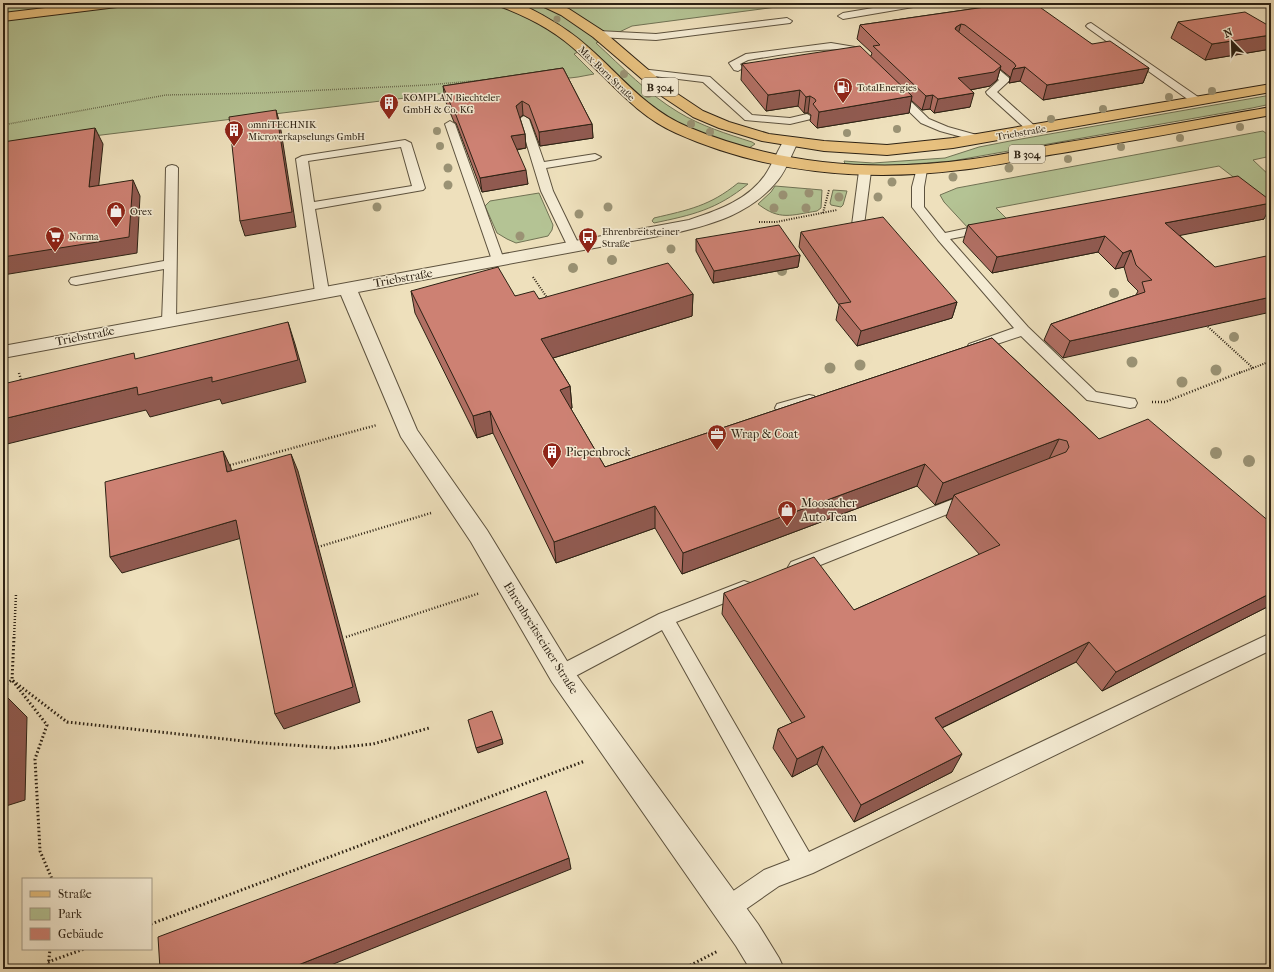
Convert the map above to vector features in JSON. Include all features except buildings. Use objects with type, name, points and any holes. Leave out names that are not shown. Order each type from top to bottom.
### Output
[{"type":"main road","points":[[3,6],[24,3]]},
{"type":"main road","points":[[3,17],[117,3]]},
{"type":"main road","name":"Max-Born-Straße","points":[[503,3],[533,15],[557,29],[585,51],[632,98],[663,121],[711,143],[754,156],[781,161]]},
{"type":"main road","name":"Max-Born-Straße","points":[[546,3],[565,12],[598,34],[641,72],[682,104],[710,119],[746,132],[790,142]]},
{"type":"main road","name":"Triebstraße","points":[[790,142],[852,149],[888,150],[953,143],[1271,88]]},
{"type":"main road","name":"Triebstraße","points":[[781,161],[864,171],[921,170],[967,165],[1271,111]]},
{"type":"street","name":"Triebstraße","points":[[11,350],[661,231],[708,220],[732,211],[750,199],[772,176],[790,142]]},
{"type":"street","name":"Ehrenbreitsteiner Straße","points":[[347,288],[408,432],[479,536],[561,674],[747,935],[768,969]]},
{"type":"lane","points":[[843,16],[920,3]]},
{"type":"lane","points":[[598,34],[656,37],[787,21]]},
{"type":"lane","points":[[1091,26],[1197,101]]},
{"type":"lane","points":[[738,68],[734,63],[746,57],[831,46],[852,49],[873,70]]},
{"type":"lane","points":[[976,56],[1005,80],[991,92],[1034,130]]},
{"type":"lane","points":[[641,72],[706,79],[749,118],[790,122],[807,117]]},
{"type":"lane","points":[[888,85],[925,121],[980,139]]},
{"type":"lane","points":[[889,103],[904,101]]},
{"type":"lane","points":[[775,109],[790,122],[793,132],[790,142]]},
{"type":"lane","points":[[524,119],[547,191],[574,247]]},
{"type":"lane","points":[[450,124],[498,260]]},
{"type":"lane","points":[[310,206],[419,188],[405,143],[302,159],[322,292]]},
{"type":"lane","points":[[540,166],[595,157]]},
{"type":"lane","points":[[169,321],[172,168]]},
{"type":"lane","points":[[921,170],[918,187],[918,207],[942,237],[1023,330],[1092,396],[1130,403]]},
{"type":"lane","points":[[858,225],[864,171]]},
{"type":"lane","points":[[942,237],[995,227]]},
{"type":"lane","points":[[76,281],[171,264]]},
{"type":"lane","points":[[960,352],[1023,330]]},
{"type":"lane","points":[[782,408],[819,396]]},
{"type":"lane","points":[[785,572],[983,494]]},
{"type":"lane","points":[[561,674],[665,619],[755,584]]},
{"type":"lane","points":[[665,619],[805,865]]},
{"type":"lane","points":[[728,908],[772,878],[805,865],[1271,641]]},
{"type":"path","points":[[3,125],[166,95],[270,93],[427,85],[497,78]]},
{"type":"path","points":[[823,212],[830,185]]},
{"type":"path","points":[[756,222],[776,222],[861,206]]},
{"type":"path","points":[[1260,209],[1271,218]]},
{"type":"path","points":[[520,256],[552,304]]},
{"type":"path","points":[[1205,323],[1253,368]]},
{"type":"path","points":[[11,350],[20,381],[25,385]]},
{"type":"path","points":[[1130,403],[1165,402],[1271,361]]},
{"type":"path","points":[[222,468],[402,418]]},
{"type":"path","points":[[318,547],[458,505]]},
{"type":"path","points":[[16,594],[12,680],[47,725],[35,758],[40,851],[52,878]]},
{"type":"path","points":[[346,637],[459,600]]},
{"type":"path","points":[[3,686],[12,680]]},
{"type":"path","points":[[12,680],[67,722],[262,744],[334,748],[373,744],[429,728]]},
{"type":"path","points":[[152,924],[614,750]]},
{"type":"path","points":[[683,969],[747,935]]},
{"type":"path","points":[[48,969],[50,950]]},
{"type":"path","points":[[48,962],[81,950]]},
{"type":"green space","points":[[3,3],[807,3],[632,26],[596,43],[636,80],[667,105],[678,112],[714,129],[755,144],[749,148],[697,131],[660,112],[641,97],[588,47],[574,54],[594,74],[578,77],[3,147]]},
{"type":"green space","points":[[1271,95],[1271,104],[1252,108],[952,161],[886,166],[845,164],[844,161],[873,163],[945,158],[979,147],[1010,141]]},
{"type":"green space","points":[[1263,131],[1271,137],[1271,156],[1253,160],[1271,177],[1271,206],[1219,166],[996,208],[1009,221],[969,229],[944,202],[940,195],[957,188]]},
{"type":"green space","points":[[738,183],[748,184],[714,206],[680,217],[654,223],[652,221],[654,218],[708,202],[728,191]]},
{"type":"green space","points":[[775,186],[822,190],[821,208],[817,211],[793,215],[779,215],[773,213],[758,204],[771,192]]},
{"type":"green space","points":[[833,190],[847,191],[841,207],[831,205],[830,203]]},
{"type":"green space","points":[[539,193],[553,225],[548,236],[516,243],[497,233],[485,206],[490,201]]},
{"type":"place","name":"TotalEnergies","points":[[843,104]]},
{"type":"place","name":"KOMPLAN Biechteler GmbH & Co. KG","points":[[389,120]]},
{"type":"place","name":"omniTECHNIK Microverkapselungs GmbH","points":[[234,147]]},
{"type":"place","name":"Orex","points":[[116,228]]},
{"type":"place","name":"Norma","points":[[55,253]]},
{"type":"place","name":"Ehrenbreitsteiner Straße","points":[[588,254]]},
{"type":"place","name":"Wrap & Coat","points":[[717,451]]},
{"type":"place","name":"Piepenbrock","points":[[552,469]]},
{"type":"place","name":"Moosacher Auto Team","points":[[787,527]]}]
